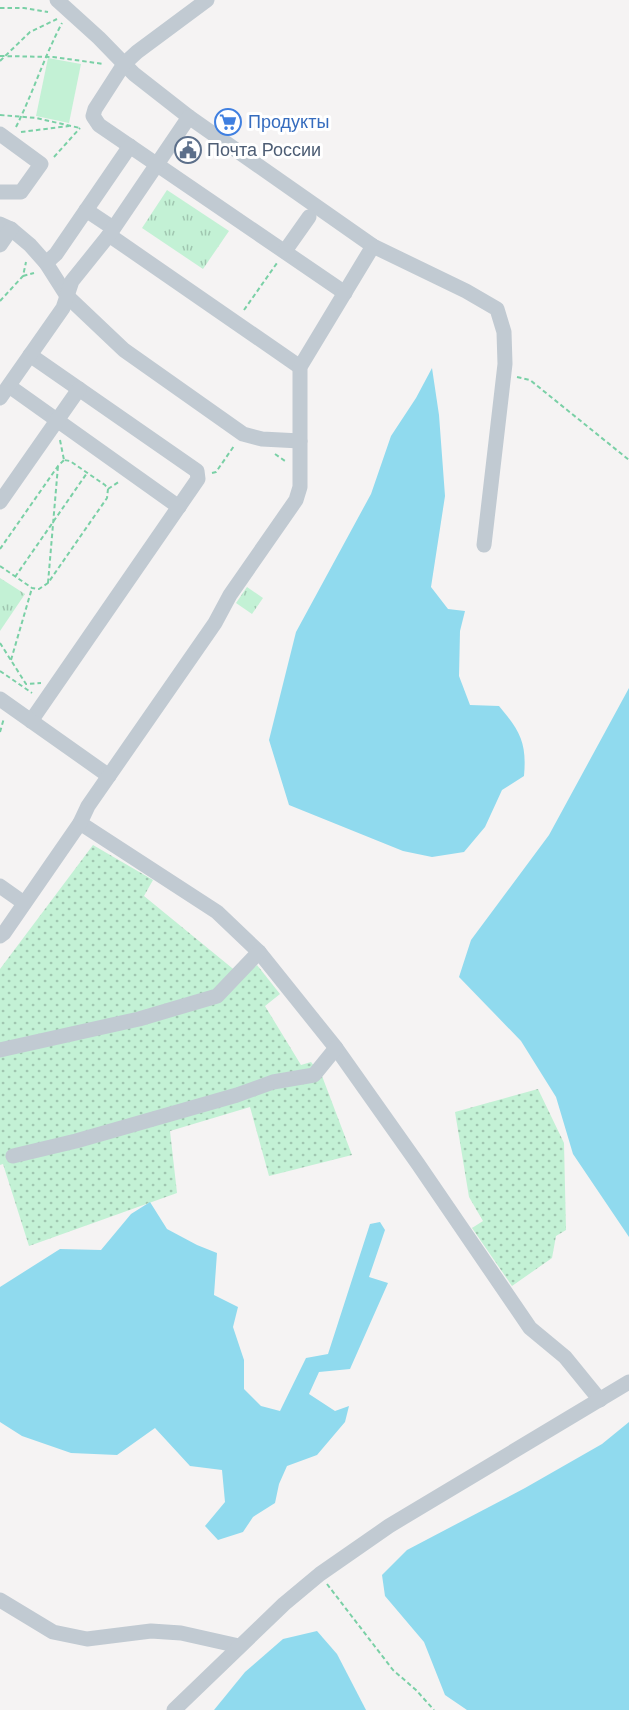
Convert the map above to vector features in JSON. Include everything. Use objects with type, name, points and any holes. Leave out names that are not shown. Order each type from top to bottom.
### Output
[{"type":"street","points":[[57,0],[68,13],[99,38],[123,66],[189,117],[373,246],[466,291],[497,309],[504,332],[503,375],[484,545]]},
{"type":"street","points":[[207,0],[136,52],[123,66],[95,109],[93,116],[96,123],[345,292]]},
{"type":"street","points":[[179,507],[57,420],[4,392],[63,308],[72,281],[111,231],[189,117]]},
{"type":"street","points":[[0,134],[41,164],[21,192],[0,192]]},
{"type":"street","points":[[46,263],[56,254],[130,146]]},
{"type":"street","points":[[86,210],[111,231],[300,367]]},
{"type":"street","points":[[285,251],[309,217]]},
{"type":"street","points":[[0,245],[5,226],[30,244],[46,263],[67,296],[124,350],[243,434],[262,439],[300,441]]},
{"type":"street","points":[[0,936],[80,823],[88,806],[215,623],[230,595],[296,501],[300,487],[300,367],[373,246]]},
{"type":"street","points":[[30,356],[197,471],[198,479],[31,721]]},
{"type":"street","points":[[0,502],[79,389]]},
{"type":"street","points":[[3,706],[31,721],[109,776]]},
{"type":"street","points":[[80,823],[217,912],[259,952],[336,1048],[530,1328],[565,1357],[600,1400]]},
{"type":"street","points":[[0,886],[24,903]]},
{"type":"street","points":[[0,1050],[139,1019],[217,996],[259,952]]},
{"type":"street","points":[[13,1156],[119,1129],[237,1095],[273,1082],[314,1075],[336,1048]]},
{"type":"street","points":[[174,1710],[284,1604],[320,1574],[389,1526],[629,1382]]},
{"type":"street","points":[[0,1600],[53,1632],[87,1639],[151,1631],[181,1633],[239,1646]]},
{"type":"path","points":[[0,8],[68,13]]},
{"type":"path","points":[[0,61],[2,56],[30,32],[68,13]]},
{"type":"path","points":[[68,13],[45,56],[12,134],[72,126]]},
{"type":"path","points":[[2,56],[45,56],[123,66]]},
{"type":"path","points":[[0,115],[80,128]]},
{"type":"path","points":[[41,164],[49,162],[84,124],[96,123]]},
{"type":"path","points":[[0,301],[22,276],[30,244]]},
{"type":"path","points":[[236,322],[285,251]]},
{"type":"path","points":[[503,375],[530,380],[629,460]]},
{"type":"path","points":[[198,479],[216,472],[243,434]]},
{"type":"path","points":[[0,549],[57,466],[64,460],[70,461],[87,472],[108,489],[107,498],[48,583],[39,589],[32,588],[0,566]]},
{"type":"path","points":[[48,583],[57,466]]},
{"type":"path","points":[[15,577],[87,472]]},
{"type":"path","points":[[11,661],[32,588]]},
{"type":"path","points":[[0,644],[25,686]]},
{"type":"path","points":[[0,671],[25,686],[44,702]]},
{"type":"path","points":[[18,695],[25,686],[58,682]]},
{"type":"path","points":[[0,732],[3,722],[3,706]]},
{"type":"path","points":[[0,726],[3,722]]},
{"type":"path","points":[[320,1574],[393,1670],[434,1710]]},
{"type":"green space","points":[[48,58],[81,64],[69,123],[36,116]]},
{"type":"green space","points":[[167,190],[229,231],[203,269],[142,228]]},
{"type":"green space","points":[[0,578],[25,594],[0,631]]},
{"type":"green space","points":[[247,587],[263,598],[252,614],[236,603]]},
{"type":"green space","points":[[93,845],[153,880],[144,896],[243,977],[257,965],[280,994],[265,1006],[301,1065],[311,1062],[322,1076],[352,1155],[269,1176],[250,1107],[170,1131],[177,1193],[29,1246],[3,1164],[0,1165],[0,969]]},
{"type":"green space","points":[[538,1089],[564,1143],[566,1230],[556,1236],[552,1258],[512,1286],[472,1228],[483,1221],[469,1197],[455,1112]]},
{"type":"water","points":[[432,368],[439,415],[445,496],[431,587],[448,609],[465,611],[460,631],[459,676],[470,705],[499,706],[521,738],[525,765],[524,776],[502,790],[485,827],[464,852],[432,857],[403,851],[289,805],[269,740],[296,632],[371,494],[391,436]]},
{"type":"water","points":[[629,688],[629,1237],[573,1154],[556,1097],[521,1041],[459,977],[471,940],[549,835]]},
{"type":"water","points":[[150,1202],[167,1229],[217,1253],[214,1295],[238,1307],[233,1327],[244,1360],[244,1389],[261,1406],[280,1411],[306,1358],[328,1354],[370,1224],[380,1222],[385,1230],[369,1277],[388,1283],[350,1369],[319,1372],[309,1394],[335,1411],[349,1406],[345,1422],[317,1455],[287,1466],[279,1484],[275,1503],[253,1517],[243,1532],[218,1540],[205,1526],[225,1502],[222,1470],[190,1466],[155,1428],[117,1455],[71,1453],[22,1436],[0,1422],[0,1287],[60,1249],[101,1250],[131,1214]]},
{"type":"water","points":[[629,1422],[629,1710],[467,1710],[445,1695],[424,1642],[385,1596],[382,1575],[407,1550],[525,1488],[602,1444]]},
{"type":"water","points":[[317,1631],[337,1654],[366,1710],[214,1710],[245,1672],[283,1639]]},
{"type":"place","name":"Продукты","points":[[228,122]]},
{"type":"place","name":"Почта России","points":[[188,150]]}]
